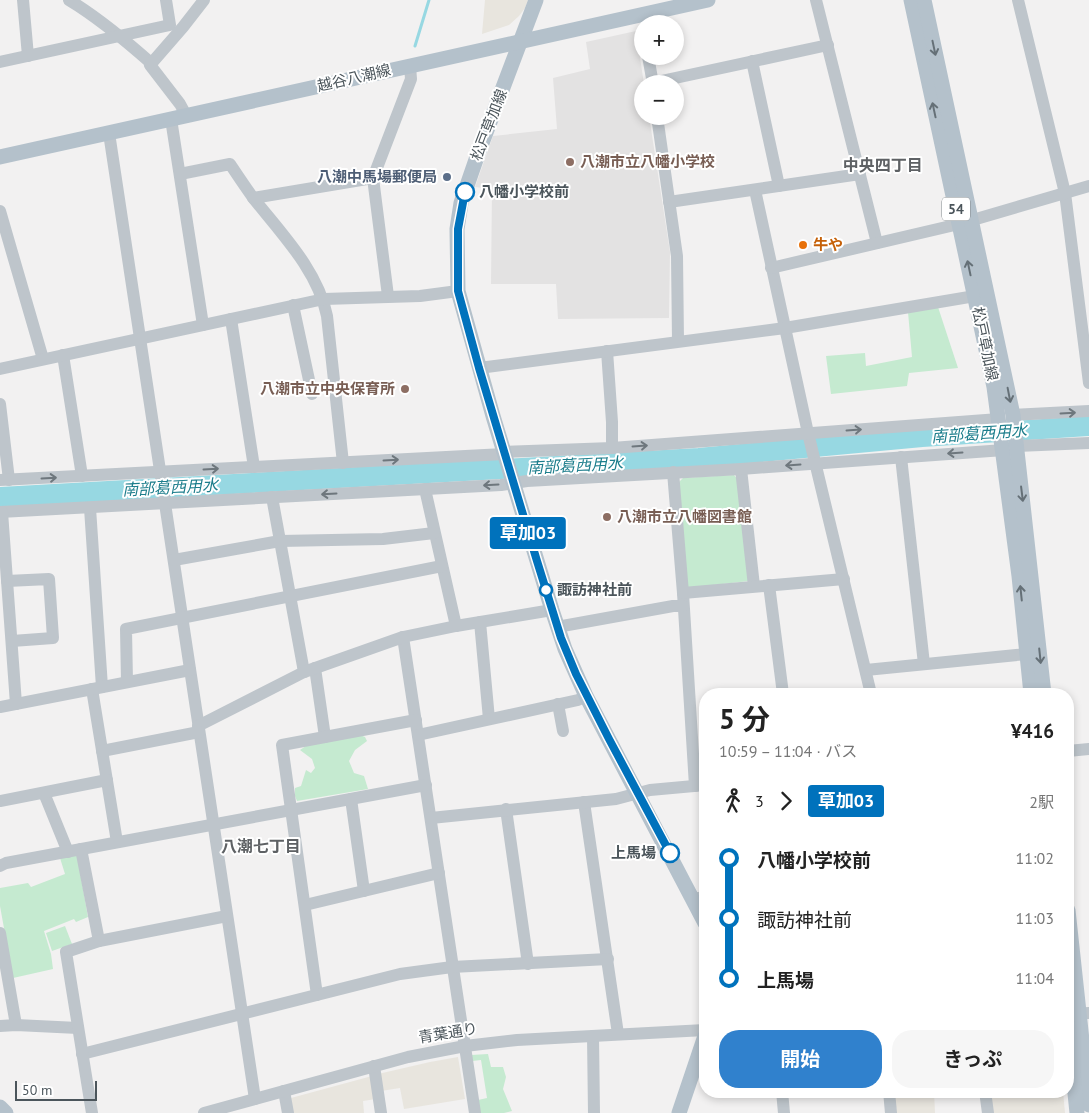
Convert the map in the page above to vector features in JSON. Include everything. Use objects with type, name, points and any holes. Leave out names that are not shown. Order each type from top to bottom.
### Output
[{"type":"main road","name":"松戸草加線","points":[[536,0],[461,203],[458,229],[458,291],[504,455],[565,649],[586,696],[638,794],[699,898]]},
{"type":"main road","name":"越谷八潮線","points":[[657,15],[708,0]]},
{"type":"main road","name":"松戸草加線","points":[[911,0],[965,222],[975,296],[987,350],[1006,417]]},
{"type":"main road","name":"松戸草加線","points":[[924,0],[965,222],[1006,417],[1043,688]]},
{"type":"main road","name":"越谷八潮線","points":[[0,157],[521,41],[634,21]]},
{"type":"main road","name":"松戸草加線","points":[[1010,448],[1030,688]]},
{"type":"main road","points":[[1074,972],[1089,1105]]},
{"type":"main road","points":[[679,1113],[699,1054]]},
{"type":"main road","points":[[1074,1084],[1077,1113]]},
{"type":"main road","points":[[0,1107],[6,1113]]},
{"type":"street","points":[[23,0],[28,56]]},
{"type":"street","points":[[70,0],[97,17],[151,63],[150,65],[180,104],[180,174],[203,325]]},
{"type":"street","points":[[0,62],[170,25],[166,0]]},
{"type":"street","points":[[151,63],[204,0]]},
{"type":"street","points":[[816,0],[877,243]]},
{"type":"street","points":[[1018,0],[1065,193],[1089,383]]},
{"type":"street","points":[[684,76],[828,45]]},
{"type":"street","points":[[752,61],[780,186]]},
{"type":"street","points":[[388,296],[373,178],[411,79],[410,66]]},
{"type":"street","points":[[658,125],[677,256],[678,341]]},
{"type":"street","points":[[109,133],[255,1099]]},
{"type":"street","points":[[180,174],[230,164],[253,198],[286,238],[319,288],[324,299],[343,463]]},
{"type":"street","points":[[669,202],[860,174]]},
{"type":"street","points":[[253,198],[373,178]]},
{"type":"street","points":[[771,268],[965,222],[1089,186]]},
{"type":"street","points":[[755,190],[815,464],[870,688]]},
{"type":"street","points":[[0,211],[43,359]]},
{"type":"street","points":[[1076,271],[1089,268]]},
{"type":"street","points":[[0,369],[324,299],[420,296],[458,291]]},
{"type":"street","points":[[479,368],[784,328],[975,296]]},
{"type":"street","points":[[293,306],[312,394]]},
{"type":"street","points":[[231,319],[254,467]]},
{"type":"street","points":[[607,351],[612,448]]},
{"type":"street","points":[[63,355],[82,476]]},
{"type":"street","points":[[0,404],[4,480],[504,455],[1089,412]]},
{"type":"street","points":[[16,704],[1,512],[425,489],[513,481],[741,469],[1089,442]]},
{"type":"street","points":[[901,457],[924,664]]},
{"type":"street","points":[[741,469],[754,586]]},
{"type":"street","points":[[673,472],[699,774]]},
{"type":"street","points":[[425,489],[456,626]]},
{"type":"street","points":[[272,497],[291,596],[325,737]]},
{"type":"street","points":[[90,508],[97,688],[102,751],[117,842]]},
{"type":"street","points":[[174,560],[280,541],[383,539],[434,533]]},
{"type":"street","points":[[127,682],[126,629],[442,566]]},
{"type":"street","points":[[7,581],[50,579],[53,638],[12,641]]},
{"type":"street","points":[[558,627],[673,606],[683,600],[754,586],[844,579]]},
{"type":"street","points":[[769,586],[782,688]]},
{"type":"street","points":[[102,751],[199,729],[309,670],[403,637],[552,610]]},
{"type":"street","points":[[480,622],[489,719]]},
{"type":"street","points":[[403,637],[474,1113]]},
{"type":"street","points":[[866,670],[1027,654]]},
{"type":"street","points":[[0,707],[190,670]]},
{"type":"street","points":[[418,735],[578,700],[586,696]]},
{"type":"street","points":[[558,704],[563,731]]},
{"type":"street","points":[[317,995],[306,905],[282,745],[416,720]]},
{"type":"street","points":[[1074,751],[1089,750]]},
{"type":"street","points":[[0,801],[107,780]]},
{"type":"street","points":[[0,866],[6,863],[426,785]]},
{"type":"street","points":[[430,818],[616,799],[650,790],[699,785]]},
{"type":"street","points":[[44,793],[68,852]]},
{"type":"street","points":[[351,800],[364,892]]},
{"type":"street","points":[[584,802],[618,1034]]},
{"type":"street","points":[[506,810],[528,964]]},
{"type":"street","points":[[81,849],[99,941]]},
{"type":"street","points":[[306,905],[439,873]]},
{"type":"street","points":[[92,1113],[66,952],[99,941],[227,916]]},
{"type":"street","points":[[0,933],[16,1025]]},
{"type":"street","points":[[82,1054],[400,974],[452,967],[608,959]]},
{"type":"street","points":[[0,1026],[78,1028]]},
{"type":"street","name":"青葉通り","points":[[204,1113],[408,1057],[465,1046],[517,1040],[699,1030]]},
{"type":"street","points":[[593,1036],[594,1113]]},
{"type":"street","points":[[374,1066],[382,1113]]},
{"type":"street","points":[[284,1091],[288,1113]]},
{"type":"street","points":[[783,1098],[784,1113]]},
{"type":"street","points":[[890,1098],[891,1113]]},
{"type":"street","points":[[986,1098],[988,1113]]},
{"type":"shaded area","points":[[485,0],[528,0],[519,16],[509,25],[482,34]]},
{"type":"shaded area","name":"八潮市立八幡小学校","points":[[634,31],[634,65],[641,65],[643,75],[634,75],[634,125],[650,125],[670,252],[669,318],[558,319],[556,284],[491,284],[492,189],[475,187],[493,136],[557,129],[553,78],[590,69],[586,42]]},
{"type":"shaded area","points":[[458,1057],[465,1099],[404,1109],[400,1088],[381,1091],[378,1074]]},
{"type":"shaded area","points":[[372,1076],[376,1099],[363,1101],[364,1113],[293,1113],[291,1098]]},
{"type":"shaded area","points":[[894,1098],[934,1098],[935,1113],[895,1113]]},
{"type":"shaded area","points":[[991,1098],[1064,1098],[1065,1113],[992,1113]]},
{"type":"green space","points":[[938,307],[958,368],[909,373],[907,386],[831,394],[826,356],[865,353],[866,366],[912,357],[908,312]]},
{"type":"green space","points":[[734,475],[738,480],[749,581],[687,588],[679,482],[683,478]]},
{"type":"green space","points":[[360,735],[365,737],[367,741],[355,750],[349,761],[354,773],[364,776],[368,789],[297,801],[295,788],[301,786],[306,770],[311,773],[315,768],[312,759],[300,750],[306,746]]},
{"type":"green space","points":[[77,855],[88,917],[76,922],[74,919],[44,931],[51,954],[53,969],[13,978],[0,906],[0,888],[28,883],[31,887],[65,874],[60,858]]},
{"type":"green space","points":[[65,926],[72,944],[52,951],[46,933]]},
{"type":"green space","points":[[488,1054],[491,1067],[503,1067],[506,1077],[503,1089],[512,1111],[480,1113],[478,1100],[487,1098],[481,1060],[472,1061],[471,1055]]},
{"type":"waterway","points":[[415,46],[429,0]]},
{"type":"waterway","name":"南部葛西用水","points":[[0,497],[699,458],[922,437],[1089,426]]},
{"type":"bus line","name":"草加03","points":[[465,192],[461,203],[458,229],[458,291],[498,434],[552,610],[565,649],[586,696],[670,853]]},
{"type":"place","name":"八潮市立八幡小学校","points":[[570,162]]},
{"type":"place","name":"八潮中馬場郵便局","points":[[447,177]]},
{"type":"place","name":"八幡小学校前","points":[[465,192]]},
{"type":"place","name":"牛や","points":[[803,245]]},
{"type":"place","name":"八潮市立中央保育所","points":[[405,389]]},
{"type":"place","name":"八潮市立八幡図書館","points":[[607,517]]},
{"type":"place","name":"諏訪神社前","points":[[546,590]]},
{"type":"place","name":"上馬場","points":[[670,853]]},
{"type":"district","name":"中央四丁目","points":[[883,165]]},
{"type":"district","name":"八潮七丁目","points":[[261,846]]}]
